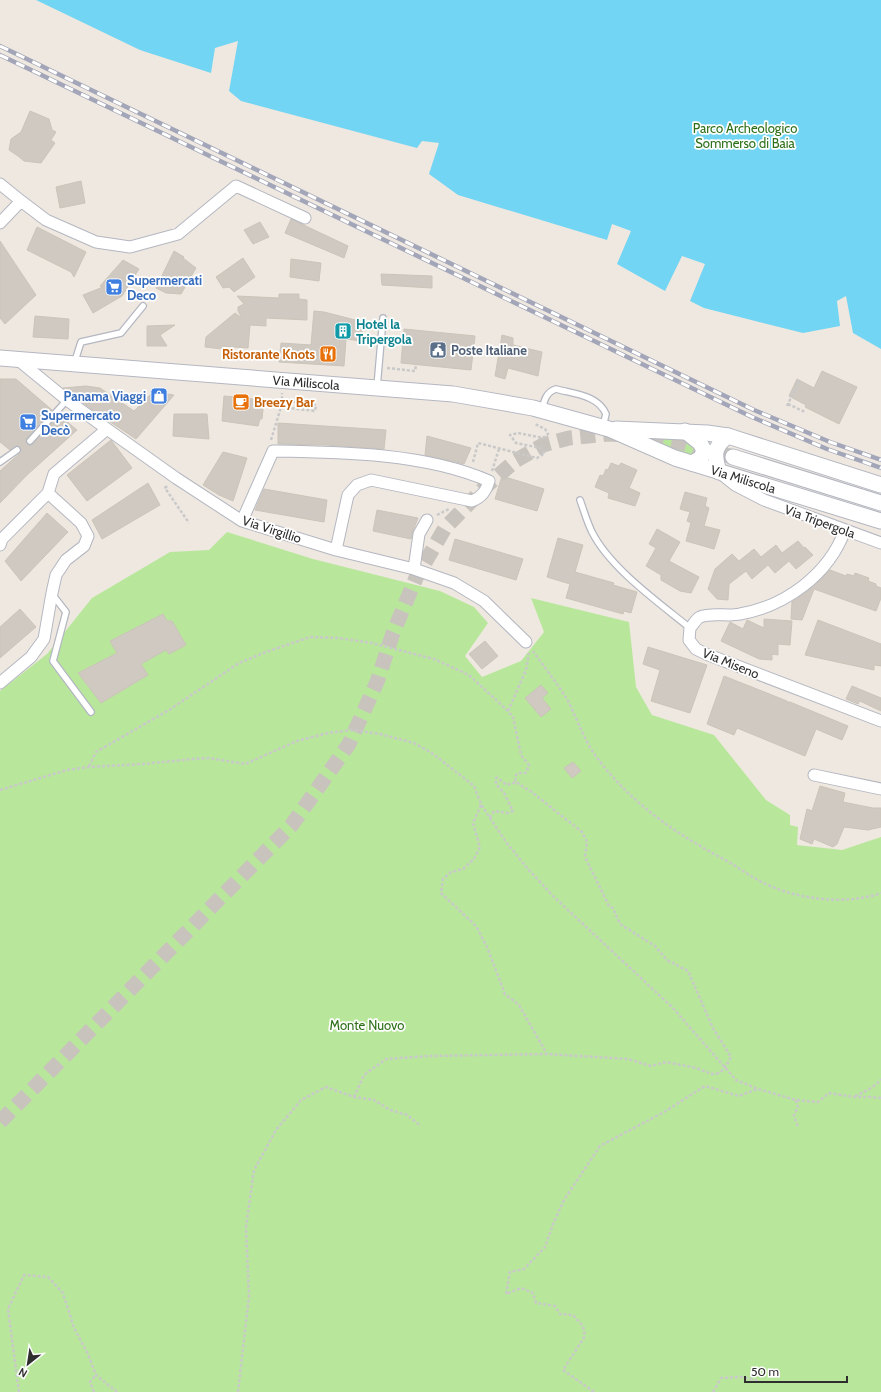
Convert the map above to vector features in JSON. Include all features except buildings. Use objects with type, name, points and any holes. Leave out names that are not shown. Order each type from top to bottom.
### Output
[{"type":"street","points":[[0,184],[46,220],[96,242],[130,247],[178,234],[236,186],[305,218]]},
{"type":"street","points":[[0,223],[21,201]]},
{"type":"street","name":"Via Miliscola","points":[[0,358],[453,394],[538,409],[606,428],[656,450],[719,472],[881,521]]},
{"type":"street","name":"Via Virgillio","points":[[17,359],[67,400],[106,429],[176,478],[242,521],[336,550],[414,569],[454,583],[484,600],[526,642]]},
{"type":"street","name":"Via Miliscola","points":[[606,428],[685,431],[728,436],[881,485]]},
{"type":"street","points":[[0,545],[2,539],[48,493],[54,474],[106,429]]},
{"type":"street","points":[[685,431],[700,443],[704,450],[701,458],[692,463]]},
{"type":"street","points":[[719,472],[715,452],[720,443],[728,436]]},
{"type":"street","points":[[242,521],[273,451],[330,452],[416,461],[470,473],[489,481],[487,489],[480,498],[472,501],[370,480],[357,484],[348,495],[336,550]]},
{"type":"street","name":"Via Miliscola","points":[[733,457],[881,503]]},
{"type":"street","name":"Via Tripergola","points":[[719,472],[735,485],[764,500],[881,543]]},
{"type":"street","points":[[0,683],[31,656],[44,639],[56,575],[66,560],[84,546],[88,536],[81,523],[48,493]]},
{"type":"street","points":[[414,569],[419,534],[428,520]]},
{"type":"street","points":[[690,628],[700,617],[739,614],[758,609],[784,599],[804,587],[822,568],[838,546],[845,530]]},
{"type":"street","name":"Via Miseno","points":[[690,628],[689,640],[696,648],[706,654],[881,721]]},
{"type":"street","points":[[814,775],[881,789]]},
{"type":"lane","points":[[74,364],[81,342],[121,333],[143,306]]},
{"type":"lane","points":[[377,388],[383,318]]},
{"type":"lane","points":[[538,409],[551,390],[556,389],[593,399],[600,404],[606,414],[606,428]]},
{"type":"lane","points":[[30,441],[67,400]]},
{"type":"lane","points":[[0,462],[17,450]]},
{"type":"lane","points":[[580,500],[592,532],[620,568],[641,588],[690,628]]},
{"type":"lane","points":[[52,593],[66,612],[53,661],[91,712]]},
{"type":"path","points":[[379,367],[415,371],[416,365]]},
{"type":"path","points":[[800,379],[787,405],[805,412]]},
{"type":"path","points":[[273,451],[270,444],[281,407],[315,411],[316,405],[282,400],[283,380]]},
{"type":"path","points":[[470,473],[478,443],[537,458],[545,453],[540,448],[516,443],[510,435],[518,433],[543,438],[548,434],[545,429],[532,423],[538,409]]},
{"type":"path","points":[[489,481],[499,449]]},
{"type":"path","points":[[176,478],[165,488],[188,523]]},
{"type":"path","points":[[89,767],[96,752],[169,710],[239,663],[310,636],[372,642],[434,659],[469,675],[513,717],[521,754],[529,765],[526,773],[518,773],[515,776],[516,782],[533,793],[582,832],[587,842],[585,857],[609,906],[613,908],[620,924],[655,946],[667,960],[688,971],[713,1028],[731,1057],[725,1068],[720,1073],[712,1074],[696,1068],[666,1062],[651,1066],[628,1059],[547,1054],[429,1056],[386,1059],[364,1075],[354,1097]]},
{"type":"path","points":[[508,711],[526,670],[530,647],[567,699],[594,754],[617,783],[633,798],[679,834],[768,885],[789,892],[824,899],[869,897],[881,893]]},
{"type":"path","points":[[0,790],[67,770],[89,767],[208,758],[245,764],[297,740],[328,733],[352,730],[380,734],[414,743],[432,753],[461,774],[474,786],[481,804],[506,842],[554,897],[672,1007],[736,1080],[758,1089],[796,1100],[818,1102],[829,1093],[854,1097],[881,1098]]},
{"type":"path","points":[[490,818],[494,812],[508,813],[513,811],[504,793],[496,784],[496,777],[507,785],[516,782]]},
{"type":"path","points":[[481,804],[473,823],[480,847],[474,859],[463,869],[451,872],[443,879],[441,894],[476,926],[487,947],[505,994],[519,1005],[547,1054]]},
{"type":"path","points":[[854,1097],[864,1092],[881,1079]]},
{"type":"path","points":[[594,1392],[563,1370],[585,1336],[583,1326],[573,1315],[560,1314],[555,1306],[536,1303],[533,1293],[521,1288],[506,1294],[510,1272],[524,1269],[545,1247],[553,1224],[564,1200],[600,1146],[664,1112],[705,1086],[740,1096],[758,1089]]},
{"type":"path","points":[[238,1392],[249,1296],[246,1227],[254,1170],[276,1130],[301,1100],[326,1087],[354,1097],[374,1100],[390,1110],[407,1115],[421,1126]]},
{"type":"path","points":[[796,1100],[798,1107],[794,1115],[798,1127]]},
{"type":"path","points":[[19,1392],[8,1309],[24,1276],[48,1277],[63,1293],[74,1328],[88,1354],[96,1375],[117,1392]]},
{"type":"path","points":[[94,1392],[90,1382],[96,1375]]},
{"type":"path","points":[[714,1392],[721,1378],[742,1377],[759,1381]]},
{"type":"green space","points":[[660,437],[686,440],[699,449],[694,456],[662,445],[659,441]]},
{"type":"green space","name":"Monte Nuovo","points":[[227,532],[313,559],[440,591],[474,607],[488,623],[465,656],[482,677],[521,661],[544,632],[531,598],[629,622],[636,687],[652,715],[714,735],[766,800],[790,815],[790,825],[798,827],[797,845],[842,850],[881,837],[881,1392],[0,1392],[0,691],[47,654],[92,598],[170,552],[209,550]]},
{"type":"water","name":"Parco Archeologico Sommerso di Baia","points":[[36,0],[881,0],[881,349],[853,333],[846,296],[837,301],[840,326],[803,333],[704,308],[690,301],[705,264],[682,256],[665,291],[617,264],[631,231],[612,224],[607,240],[458,195],[429,174],[439,143],[422,141],[417,148],[241,101],[229,91],[238,41],[215,48],[211,73],[140,50]]},
{"type":"tunnel","points":[[0,1122],[291,826],[349,744],[377,682],[393,633],[416,578],[445,528],[484,488],[515,461],[543,445],[569,438],[608,434],[643,436],[683,443],[733,457]]},
{"type":"railway","points":[[0,46],[754,410],[830,442],[881,460]]},
{"type":"railway","points":[[0,55],[752,417],[827,449],[881,468]]},
{"type":"place","name":"Supermercati Deco","points":[[114,287]]},
{"type":"place","name":"Hotel la Tripergola","points":[[343,331]]},
{"type":"place","name":"Poste Italiane","points":[[438,350]]},
{"type":"place","name":"Ristorante Knots","points":[[328,354]]},
{"type":"place","name":"Panama Viaggi","points":[[159,396]]},
{"type":"place","name":"Breezy Bar","points":[[241,402]]},
{"type":"place","name":"Supermercato Decò","points":[[28,422]]}]
